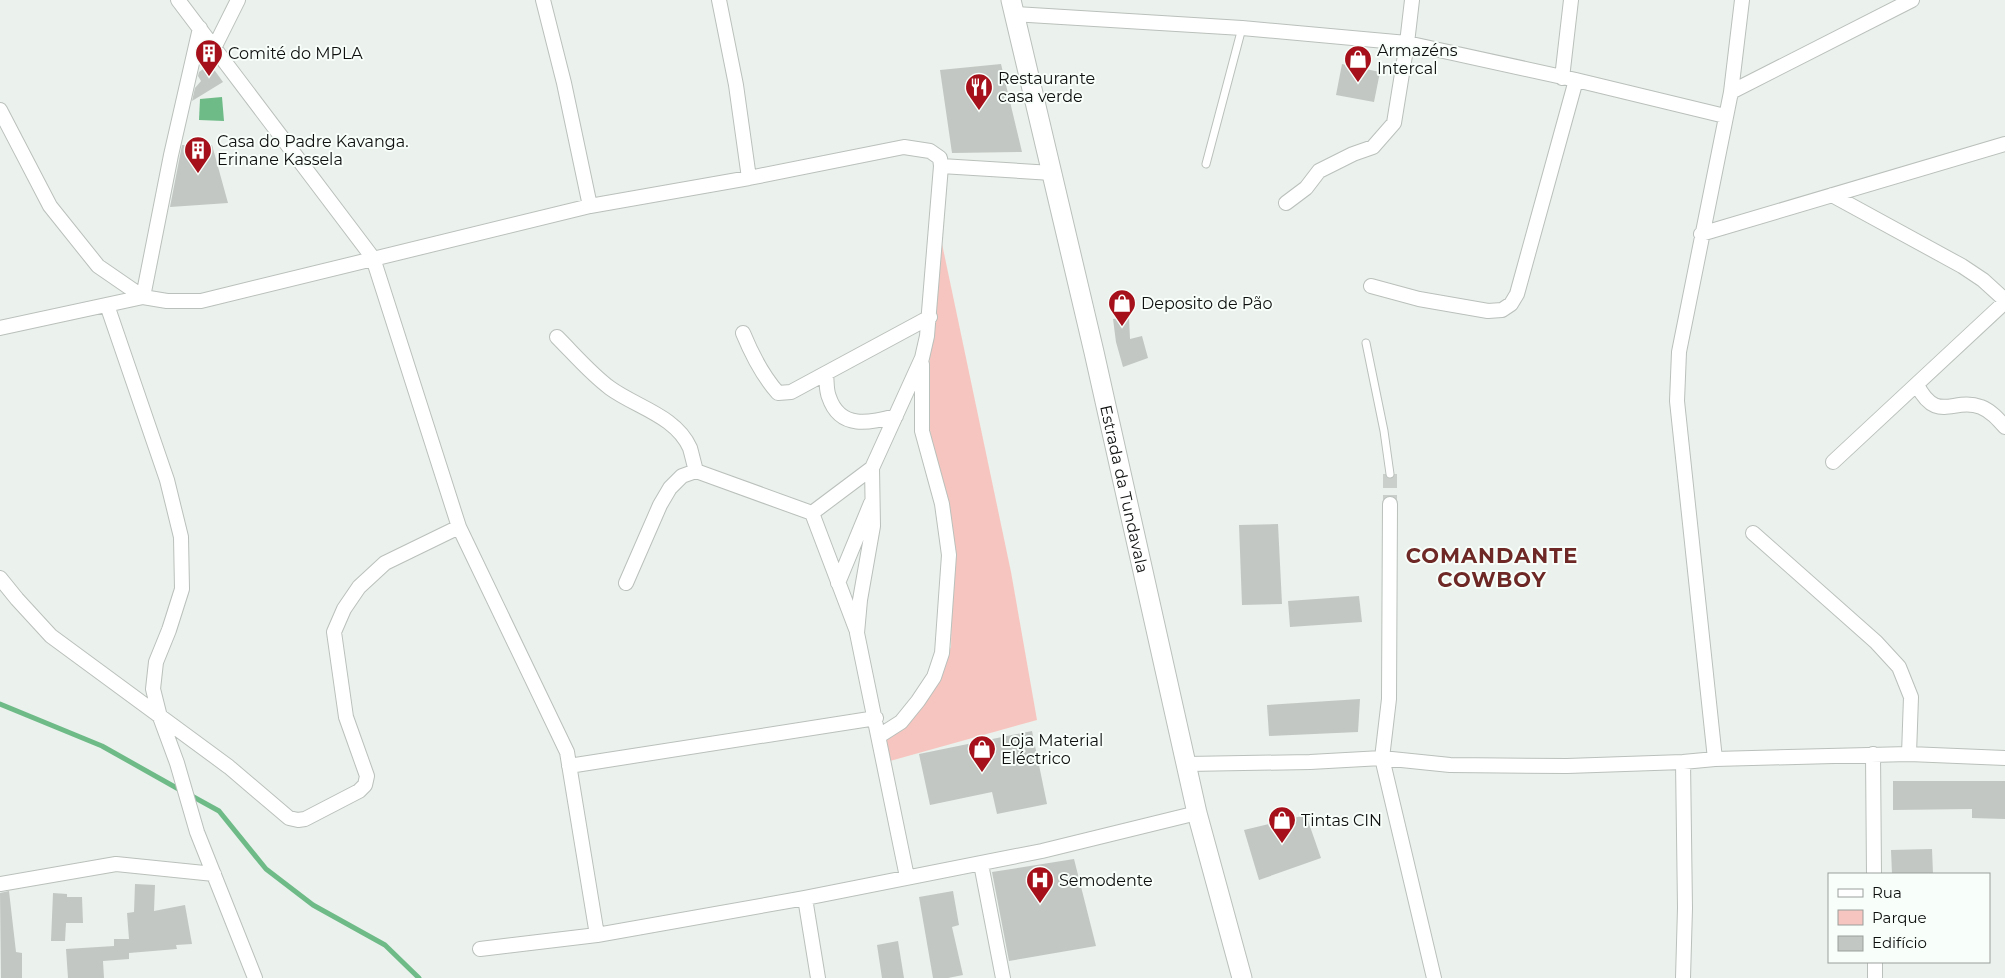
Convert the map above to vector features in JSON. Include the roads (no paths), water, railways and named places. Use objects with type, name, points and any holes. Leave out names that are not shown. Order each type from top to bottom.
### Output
[{"type":"main road","name":"Estrada da Tundavala","points":[[1012,7],[1052,173],[1187,764],[1196,813],[1242,978]]},
{"type":"street","points":[[178,0],[373,258],[459,527],[567,752],[597,935]]},
{"type":"street","points":[[214,48],[238,0]]},
{"type":"street","points":[[543,0],[564,84],[590,206]]},
{"type":"street","points":[[719,0],[736,85],[750,178]]},
{"type":"street","points":[[1286,203],[1306,188],[1319,171],[1339,160],[1373,147],[1394,123],[1412,0]]},
{"type":"street","points":[[1371,286],[1419,299],[1488,311],[1502,310],[1512,304],[1517,294],[1569,79],[1571,0]]},
{"type":"street","points":[[1715,759],[1677,401],[1679,352],[1701,234],[1731,92],[1742,0]]},
{"type":"street","points":[[1731,92],[1912,0]]},
{"type":"street","points":[[1012,7],[1407,43],[1725,116]]},
{"type":"street","points":[[143,297],[171,155],[200,28]]},
{"type":"street","points":[[0,110],[50,206],[98,266],[143,297]]},
{"type":"street","points":[[1701,234],[2005,144]]},
{"type":"street","points":[[0,328],[143,297],[167,301],[201,301],[590,206],[750,178],[904,147],[930,151],[940,158],[941,166],[930,317],[922,358],[922,432],[942,504],[949,554],[942,653],[934,677],[918,702],[902,722],[879,736]]},
{"type":"street","points":[[941,166],[1052,173]]},
{"type":"street","points":[[1832,195],[1962,266],[1983,280],[2005,301],[1833,462]]},
{"type":"street","points":[[107,305],[167,480],[181,537],[182,589],[169,630],[156,662],[154,689],[160,717],[177,763],[197,832],[255,978]]},
{"type":"street","points":[[743,332],[756,362],[778,393],[791,392],[930,317]]},
{"type":"street","points":[[557,337],[608,387],[622,397],[656,414],[672,426],[682,436],[689,448],[696,471]]},
{"type":"street","points":[[857,633],[860,600],[873,526],[872,468],[922,358]]},
{"type":"street","points":[[826,374],[828,396],[835,410],[844,417],[858,423],[874,422],[896,416]]},
{"type":"street","points":[[1917,385],[1923,396],[1932,405],[1946,408],[1980,406],[1994,414],[2005,427]]},
{"type":"street","points":[[812,513],[872,468]]},
{"type":"street","points":[[626,584],[660,505],[670,488],[682,476],[696,471],[812,513],[857,633],[908,877]]},
{"type":"street","points":[[838,583],[873,497]]},
{"type":"street","points":[[1390,504],[1390,699],[1382,758],[1434,978]]},
{"type":"street","points":[[0,578],[51,636],[229,767],[290,818],[298,820],[305,819],[365,786],[367,776],[346,717],[334,632],[344,609],[359,587],[385,563],[459,527]]},
{"type":"street","points":[[1753,534],[1876,642],[1898,667],[1911,698],[1909,754]]},
{"type":"street","points":[[569,766],[876,718]]},
{"type":"street","points":[[1187,764],[1310,762],[1382,758],[1450,765],[1567,766],[1873,754],[2005,758]]},
{"type":"street","points":[[1873,754],[1874,873]]},
{"type":"street","points":[[1683,762],[1684,978]]},
{"type":"street","points":[[480,949],[597,935],[805,898],[1042,851],[1196,813]]},
{"type":"street","points":[[0,884],[116,864],[214,874]]},
{"type":"street","points":[[981,864],[1003,978]]},
{"type":"street","points":[[805,898],[818,978]]},
{"type":"street","points":[[1875,963],[1875,978]]},
{"type":"lane","points":[[1206,164],[1242,28]]},
{"type":"lane","points":[[1366,343],[1384,431],[1390,474]]},
{"type":"waterway","points":[[0,704],[102,746],[182,791]]},
{"type":"waterway","points":[[190,795],[219,811],[266,869],[313,905],[385,945],[419,978]]},
{"type":"tunnel","points":[[1390,474],[1390,504]]},
{"type":"place","name":"Comité do MPLA","points":[[209,77]]},
{"type":"place","name":"Armazéns Intercal","points":[[1358,83]]},
{"type":"place","name":"Restaurante casa verde","points":[[979,111]]},
{"type":"place","name":"Casa do Padre Kavanga. Erinane Kassela","points":[[198,174]]},
{"type":"place","name":"Deposito de Pão","points":[[1122,327]]},
{"type":"place","name":"Loja Material Eléctrico","points":[[982,773]]},
{"type":"place","name":"Tintas CIN","points":[[1282,844]]},
{"type":"place","name":"Semodente","points":[[1040,904]]},
{"type":"district","name":"COMANDANTE COWBOY","points":[[1492,568]]}]
